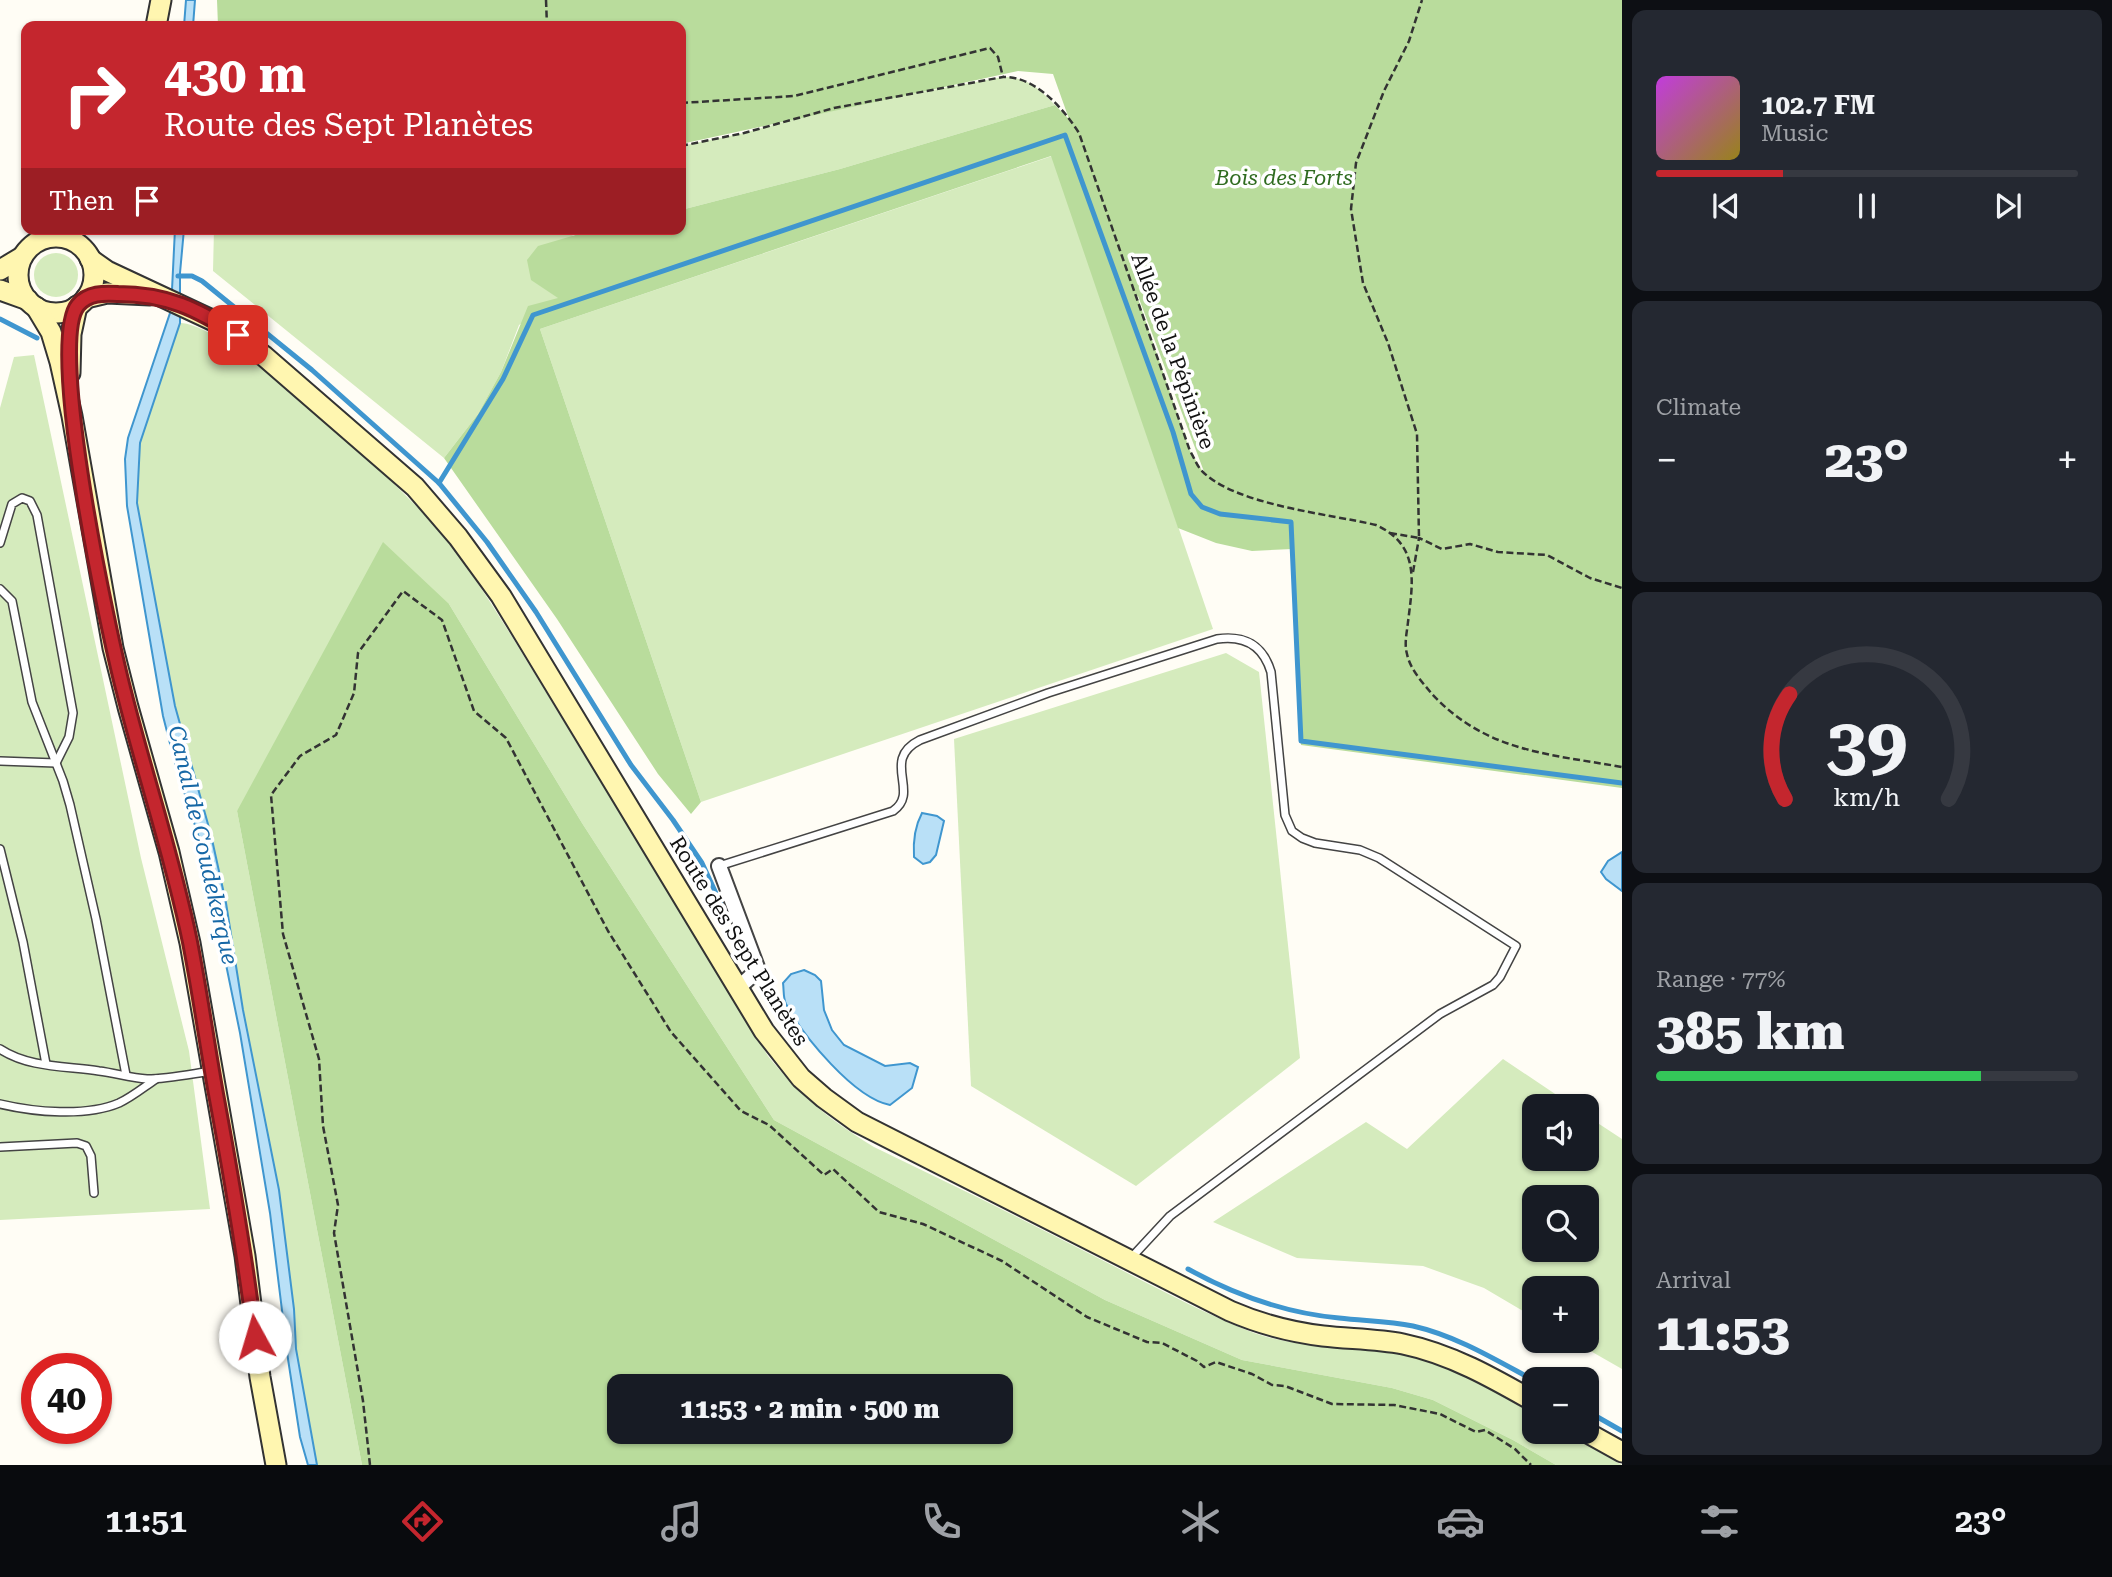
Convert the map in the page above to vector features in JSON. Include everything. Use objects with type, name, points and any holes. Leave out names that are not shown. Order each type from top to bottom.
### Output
[{"type":"main road","points":[[157,21],[161,0],[163,21]]},
{"type":"main road","points":[[0,270],[22,257],[33,244],[50,235]]},
{"type":"main road","points":[[56,235],[66,238],[87,255]]},
{"type":"main road","points":[[72,416],[70,343],[81,302],[93,278],[85,235]]},
{"type":"main road","name":"Route des Sept Planètes","points":[[87,255],[103,269],[196,311],[249,344],[357,434],[415,487],[458,537],[501,596],[738,988],[782,1056],[813,1089],[847,1115],[890,1140],[1246,1318],[1299,1332],[1386,1341],[1426,1349],[1477,1370],[1522,1395]]},
{"type":"main road","points":[[22,257],[18,281],[47,324],[54,340],[72,416],[113,648],[178,891],[245,1256],[260,1377],[276,1465]]},
{"type":"main road","points":[[0,290],[57,313],[81,302]]},
{"type":"main road","name":"Route des Sept Planètes","points":[[81,302],[107,293],[162,297]]},
{"type":"main road","points":[[1599,1439],[1622,1452]]},
{"type":"street","points":[[719,866],[758,970],[738,988]]},
{"type":"lane","points":[[0,543],[12,504],[22,498],[30,501],[37,515],[73,706],[72,729],[55,763]]},
{"type":"lane","points":[[0,589],[12,601],[32,702],[70,805],[96,919],[126,1076]]},
{"type":"lane","points":[[719,866],[897,809],[904,798],[900,766],[903,755],[909,746],[920,740],[1048,693],[1217,639],[1239,638],[1258,648],[1271,672],[1285,815],[1292,831],[1308,841],[1351,848],[1380,858],[1517,946],[1500,977],[1489,988],[1440,1014],[1170,1216],[1128,1261]]},
{"type":"lane","points":[[0,761],[55,763]]},
{"type":"lane","points":[[0,849],[46,1064]]},
{"type":"lane","points":[[0,1049],[22,1060],[126,1076],[157,1079],[212,1071]]},
{"type":"lane","points":[[0,1104],[44,1111],[98,1108],[118,1103],[157,1079]]},
{"type":"lane","points":[[0,1147],[77,1143],[86,1146],[91,1156],[94,1193]]},
{"type":"path","points":[[546,0],[547,21]]},
{"type":"path","points":[[1422,0],[1409,41],[1384,91],[1356,163],[1350,209],[1363,283],[1388,344],[1417,434],[1419,538],[1412,579],[1406,637],[1407,654],[1418,676],[1448,709],[1479,731],[1524,750],[1622,767]]},
{"type":"path","points":[[686,103],[794,96],[990,48],[998,57],[1003,77]]},
{"type":"path","name":"Allée de la Pépinière","points":[[686,145],[835,108],[1003,77],[1017,78],[1034,86],[1068,117],[1079,133],[1186,438],[1202,471],[1224,486],[1272,503],[1376,525],[1390,533],[1419,538],[1442,549],[1470,544],[1498,552],[1547,555],[1590,578],[1622,588]]},
{"type":"path","points":[[1390,533],[1408,556],[1412,579]]},
{"type":"path","points":[[370,1465],[363,1401],[334,1233],[338,1205],[323,1126],[319,1059],[283,934],[271,795],[300,755],[336,735],[354,693],[358,653],[403,591],[442,621],[474,711],[506,738],[608,931],[671,1032],[741,1111],[769,1125],[824,1175],[833,1169],[879,1212],[923,1224],[1002,1261],[1087,1317],[1147,1342],[1162,1343],[1204,1367],[1216,1362],[1252,1374],[1272,1385],[1285,1386],[1332,1404],[1394,1405],[1440,1414],[1476,1432],[1485,1430],[1515,1449],[1531,1465]]},
{"type":"green space","name":"Bois des Forts","points":[[217,0],[1622,0],[1622,788],[1301,745],[1292,549],[1252,551],[1216,543],[1178,528],[1051,156],[540,329],[701,802],[691,814],[658,774],[557,619],[444,458],[478,414],[501,372],[528,306],[558,298],[531,280],[527,260],[538,246],[576,235],[686,235],[686,209],[840,169],[1055,105],[1069,119],[1053,74],[1018,71],[686,143],[686,21],[218,21]],"holes":[[[1137,296],[1138,296],[1206,477],[1190,451]]]},
{"type":"green space","points":[[1003,77],[1026,82],[1055,105],[840,169],[686,209],[686,145],[744,133],[835,108]]},
{"type":"green space","points":[[1052,156],[1213,629],[701,802],[540,329]]},
{"type":"green space","points":[[214,235],[573,235],[559,298],[519,325],[501,372],[478,414],[444,458],[213,271]]},
{"type":"green space","points":[[56,253],[65,254],[72,259],[77,266],[77,284],[72,291],[65,296],[56,297],[47,296],[40,291],[35,284],[34,275],[35,266],[40,259],[47,254]]},
{"type":"green space","points":[[180,323],[203,330],[275,378],[393,483],[441,533],[469,570],[768,1056],[804,1095],[843,1127],[874,1147],[1229,1323],[1284,1341],[1390,1352],[1429,1361],[1465,1376],[1522,1407],[1522,1444],[1585,1444],[1622,1465],[1556,1465],[1433,1400],[1392,1388],[1242,1360],[1105,1300],[774,1120],[582,823],[449,604],[237,811],[362,1465],[317,1465],[296,1349],[294,1309],[279,1190],[243,1010],[226,903],[211,835],[175,706],[137,503],[140,443]]},
{"type":"green space","points":[[34,355],[141,858],[189,1051],[210,1209],[0,1220],[0,408],[14,357]]},
{"type":"green space","points":[[383,542],[449,604],[582,823],[774,1120],[1105,1300],[1242,1360],[1392,1388],[1433,1400],[1556,1465],[362,1465],[237,811]]},
{"type":"green space","points":[[1226,653],[1259,672],[1300,1058],[1136,1186],[971,1086],[954,739]]},
{"type":"green space","points":[[1503,1059],[1555,1094],[1522,1094],[1522,1171],[1599,1171],[1599,1124],[1622,1139],[1622,1369],[1594,1353],[1599,1353],[1599,1276],[1522,1276],[1522,1310],[1484,1288],[1423,1266],[1297,1258],[1213,1222],[1366,1122],[1407,1149]]},
{"type":"water","points":[[186,0],[195,0],[193,21],[184,21]]},
{"type":"water","name":"Canal de Coudekerque","points":[[175,235],[183,235],[180,323],[140,443],[137,503],[175,706],[211,835],[226,903],[243,1010],[279,1190],[294,1309],[296,1349],[317,1465],[308,1465],[300,1437],[270,1213],[240,1033],[202,847],[163,716],[127,506],[125,459],[128,438],[171,310]]},
{"type":"water","points":[[922,813],[937,816],[944,821],[936,855],[930,862],[923,864],[914,857],[916,829]]},
{"type":"water","points":[[1622,852],[1622,891],[1601,872],[1608,861]]},
{"type":"water","points":[[804,970],[821,981],[824,1010],[832,1030],[844,1045],[885,1066],[910,1063],[918,1067],[912,1088],[890,1105],[861,1091],[846,1078],[817,1048],[794,1017],[785,1002],[783,983],[791,974]]},
{"type":"waterway","points":[[439,483],[503,379],[533,315],[1065,135],[1173,432],[1191,494],[1202,507],[1220,514],[1291,522],[1301,741],[1622,783]]},
{"type":"waterway","points":[[178,276],[192,276],[202,281],[312,370],[439,483],[487,542],[536,612],[631,765],[702,863],[726,915]]},
{"type":"waterway","points":[[0,319],[37,338]]},
{"type":"waterway","points":[[1188,1269],[1242,1295],[1299,1312],[1394,1323],[1429,1330],[1476,1349],[1522,1374]]},
{"type":"waterway","points":[[1599,1418],[1622,1431]]},
{"type":"route","points":[[238,335],[206,316],[162,297],[102,294],[86,298],[77,306],[72,321],[70,356],[72,416],[102,590],[124,693],[169,852],[190,943],[245,1256],[255,1337]]}]
